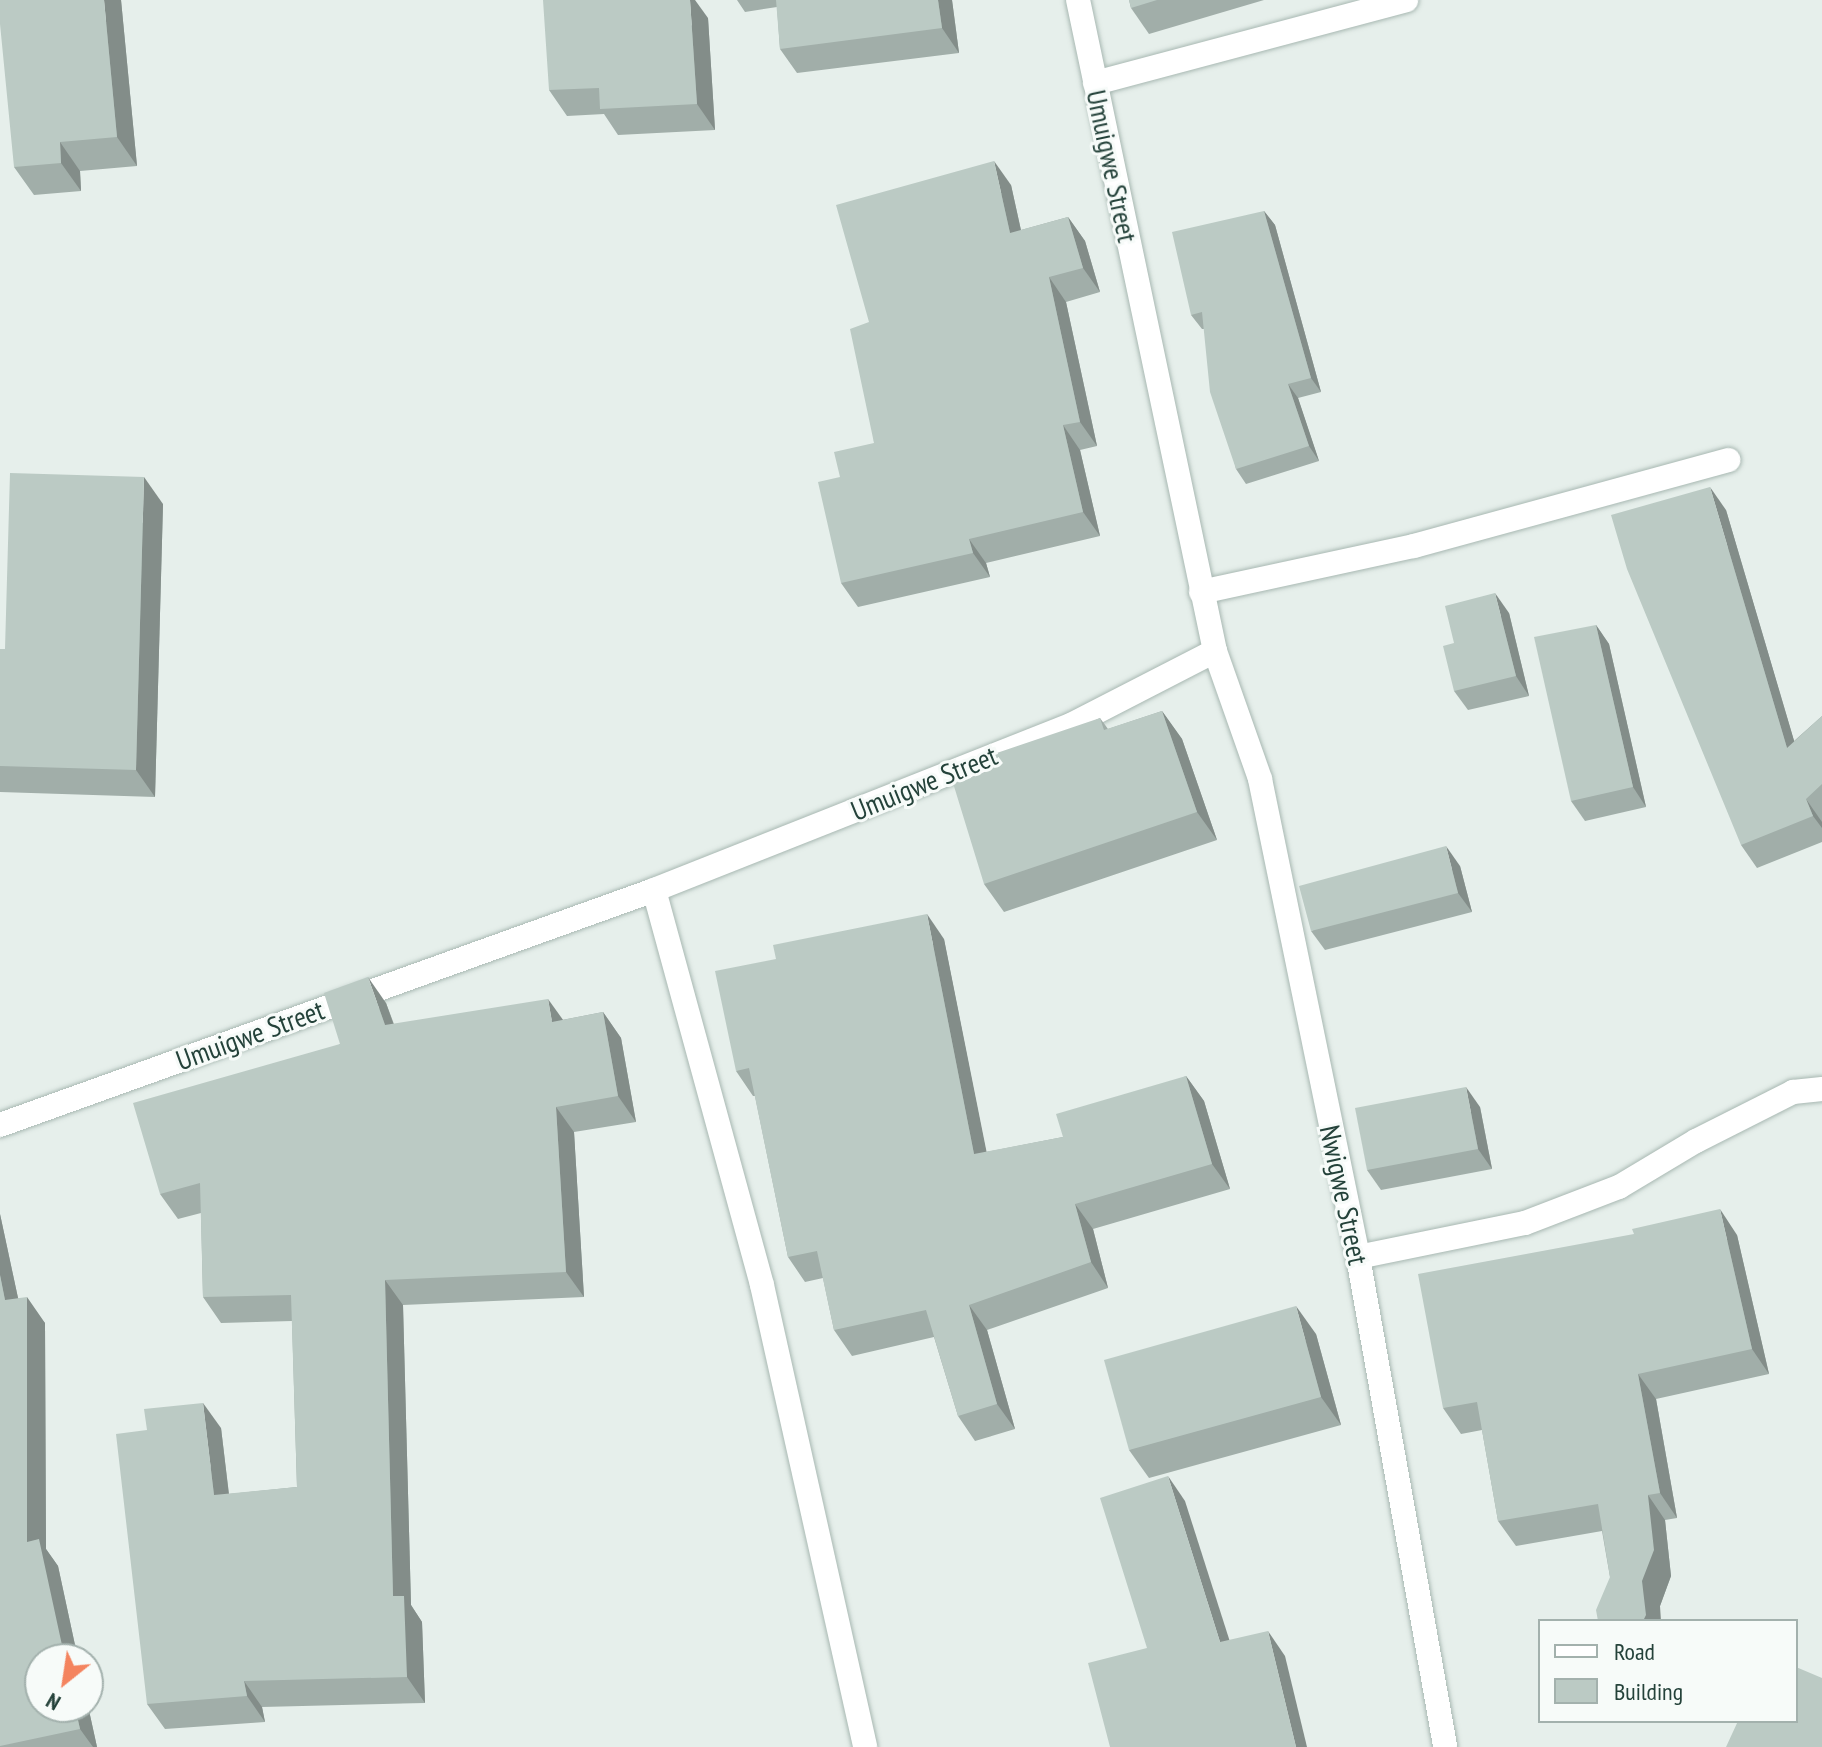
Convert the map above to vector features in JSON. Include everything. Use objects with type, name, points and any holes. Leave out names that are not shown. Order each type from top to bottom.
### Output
[{"type":"street","name":"Umuigwe Street","points":[[0,1125],[654,890],[1071,725],[1215,651],[1078,0]]},
{"type":"street","points":[[1095,83],[1406,0]]},
{"type":"street","points":[[1201,592],[1445,538],[1728,460]]},
{"type":"street","name":"Nwigwe Street","points":[[1215,651],[1260,779],[1358,1257],[1445,1747]]},
{"type":"street","points":[[654,890],[762,1285],[865,1747]]},
{"type":"street","points":[[1358,1257],[1525,1223],[1619,1187],[1793,1092],[1822,1089]]},
{"type":"building","points":[[0,0],[104,0],[117,137],[60,142],[61,163],[14,167]]},
{"type":"building","points":[[543,0],[690,0],[697,104],[600,109],[599,88],[549,90]]},
{"type":"building","points":[[776,0],[938,0],[942,28],[780,49]]},
{"type":"building","points":[[1129,0],[1157,0],[1131,8]]},
{"type":"building","points":[[994,161],[1010,233],[1068,217],[1083,268],[1049,277],[1080,422],[1063,425],[1083,512],[969,539],[973,553],[841,583],[818,482],[840,477],[834,452],[874,443],[850,329],[869,322],[836,205]]},
{"type":"building","points":[[1264,211],[1311,378],[1288,384],[1309,446],[1236,469],[1210,392],[1202,312],[1191,315],[1172,232]]},
{"type":"building","points":[[10,473],[144,477],[136,770],[0,766],[0,649],[5,649]]},
{"type":"building","points":[[1710,487],[1787,748],[1822,716],[1822,784],[1806,799],[1813,816],[1741,845],[1627,569],[1611,515]]},
{"type":"building","points":[[1495,593],[1516,676],[1454,691],[1443,646],[1454,643],[1445,606]]},
{"type":"building","points":[[1596,625],[1633,787],[1571,801],[1534,637]]},
{"type":"building","points":[[1162,711],[1197,812],[984,884],[953,783],[987,772],[982,758],[1100,718],[1104,730]]},
{"type":"building","points":[[1446,846],[1458,893],[1311,931],[1299,886]]},
{"type":"building","points":[[927,914],[974,1154],[1063,1137],[1056,1114],[1186,1076],[1212,1164],[1075,1204],[1091,1262],[969,1305],[997,1404],[958,1416],[926,1310],[834,1330],[817,1251],[788,1257],[749,1068],[736,1071],[715,971],[776,959],[773,945]]},
{"type":"building","points":[[368,977],[385,1025],[548,999],[552,1022],[603,1012],[618,1096],[556,1107],[566,1272],[385,1280],[393,1596],[404,1596],[407,1677],[244,1681],[247,1696],[147,1704],[116,1434],[147,1430],[144,1409],[203,1403],[214,1495],[297,1487],[291,1295],[203,1297],[200,1183],[160,1194],[133,1103],[340,1044],[324,993]]},
{"type":"building","points":[[1466,1087],[1478,1149],[1367,1170],[1355,1108]]},
{"type":"building","points":[[1720,1209],[1752,1349],[1638,1374],[1660,1493],[1648,1495],[1654,1550],[1642,1581],[1646,1615],[1644,1619],[1598,1619],[1596,1610],[1610,1577],[1598,1504],[1498,1521],[1477,1402],[1443,1408],[1418,1274],[1634,1234],[1632,1229]]},
{"type":"building","points":[[0,1275],[5,1300],[27,1297],[27,1542],[39,1539],[62,1643],[24,1643],[24,1723],[79,1723],[80,1729],[0,1746]]},
{"type":"building","points":[[1296,1306],[1321,1397],[1129,1450],[1104,1360]]},
{"type":"building","points":[[1168,1476],[1220,1642],[1268,1631],[1296,1747],[1110,1747],[1088,1663],[1147,1648],[1100,1498]]},
{"type":"building","points":[[1798,1668],[1822,1678],[1822,1747],[1726,1747],[1737,1723],[1798,1723]]}]
